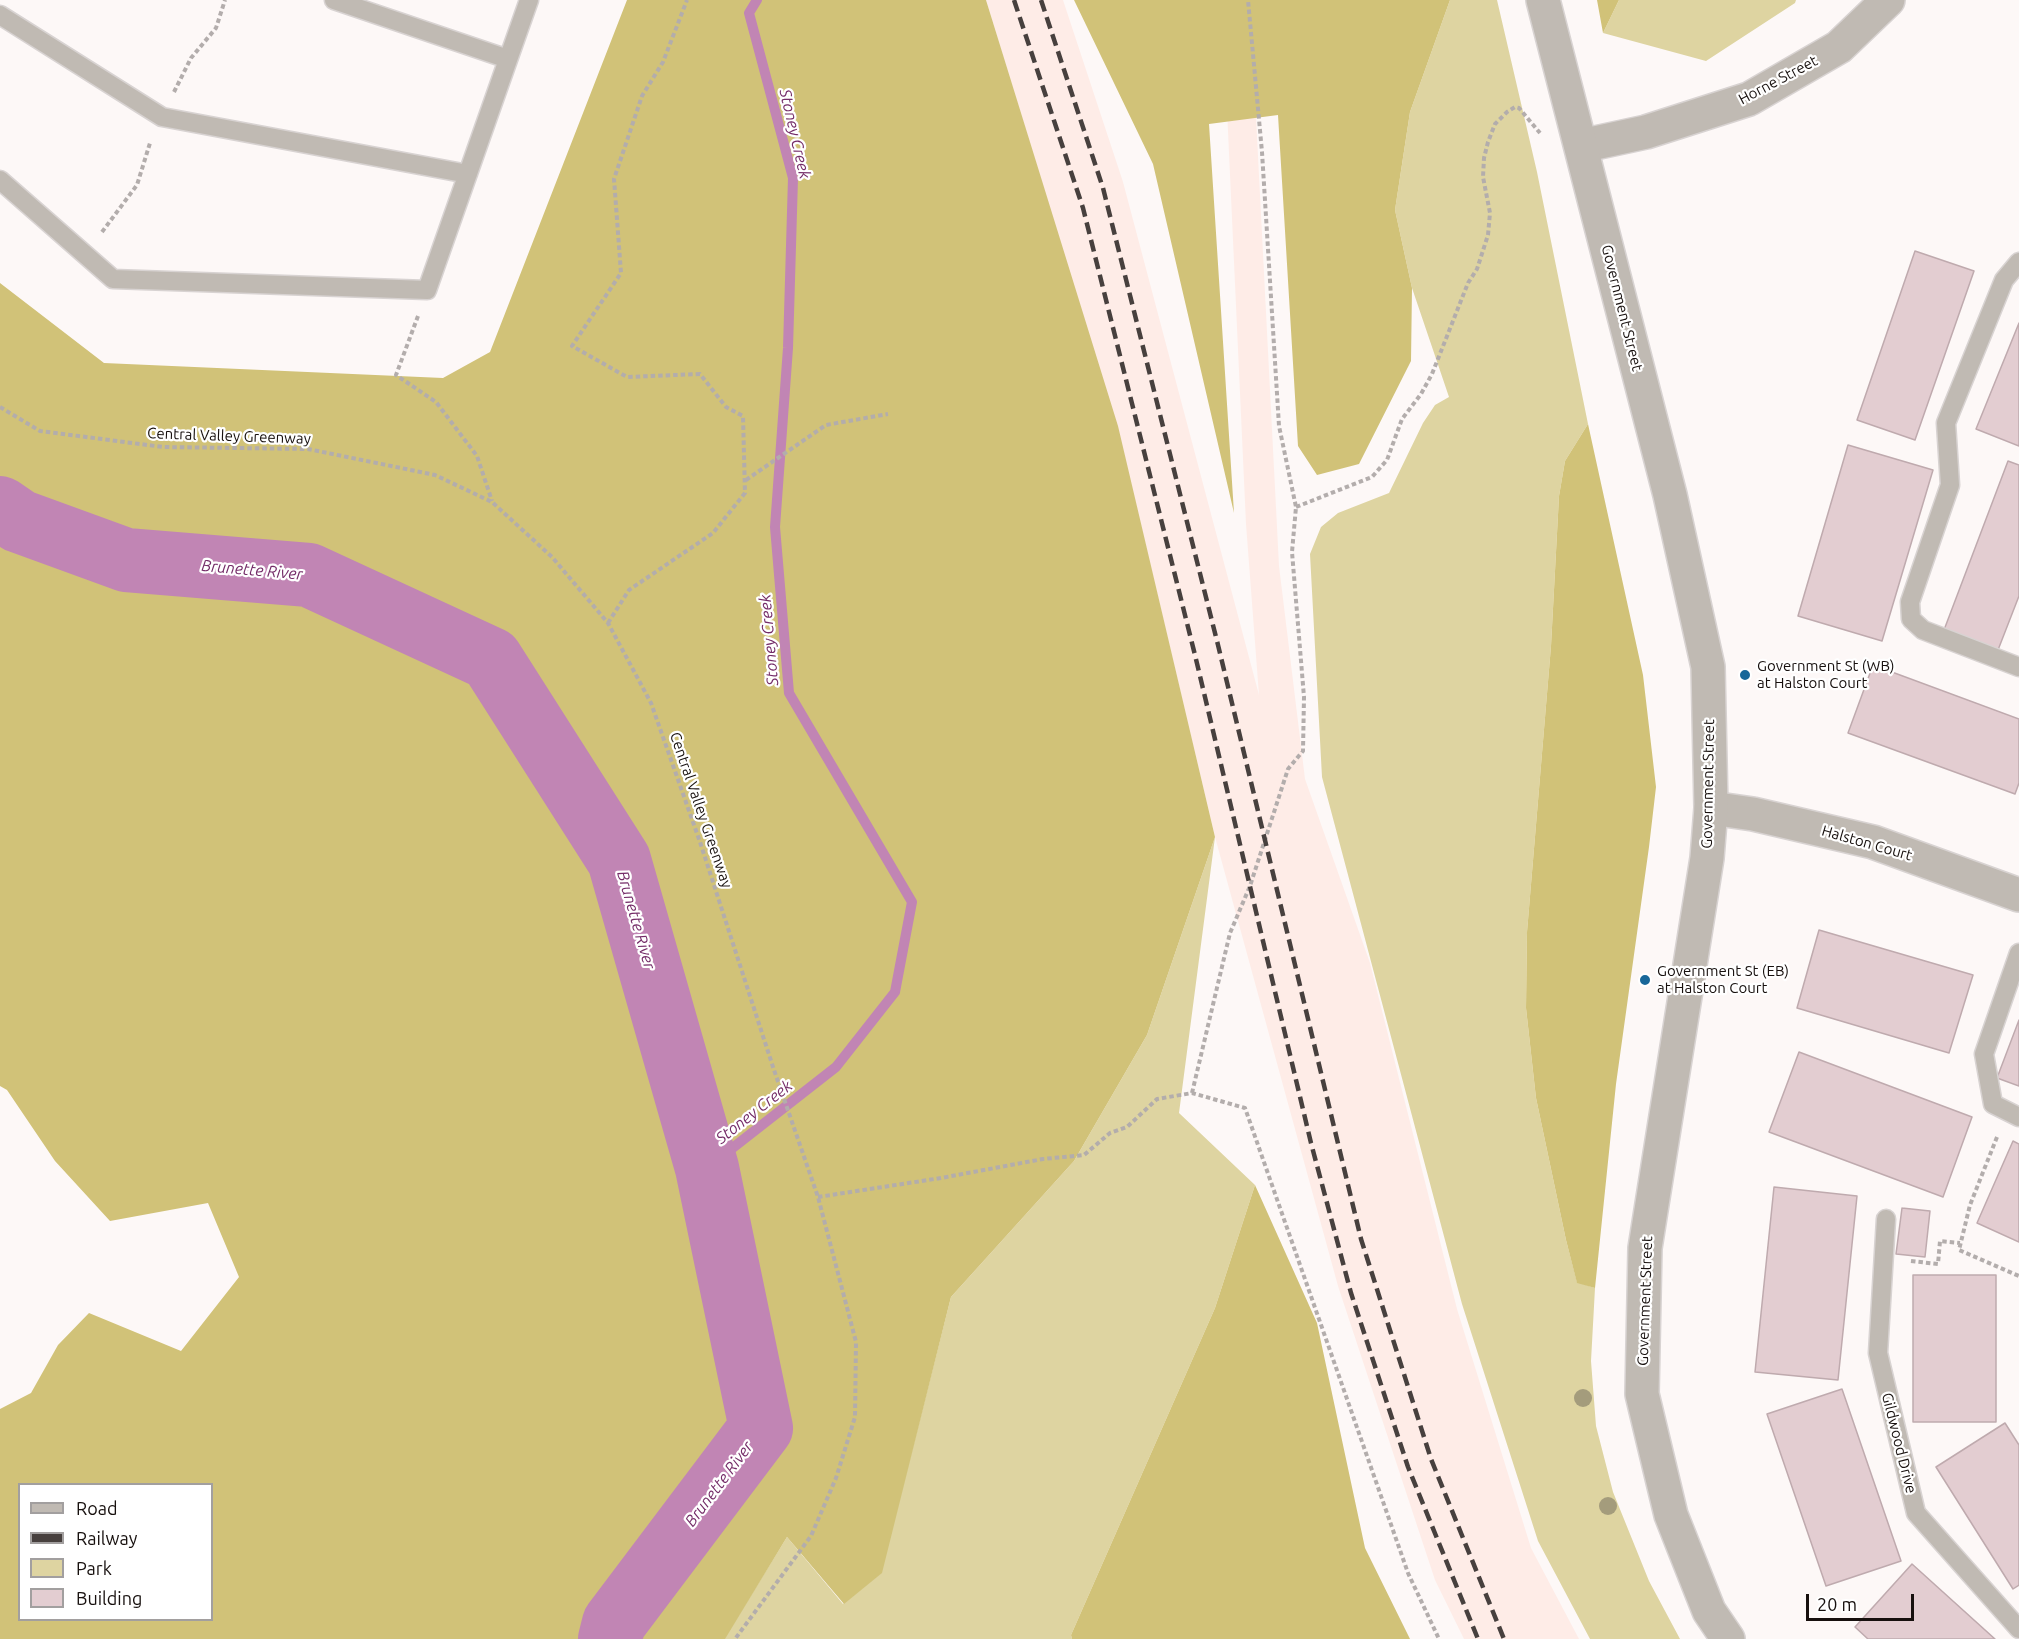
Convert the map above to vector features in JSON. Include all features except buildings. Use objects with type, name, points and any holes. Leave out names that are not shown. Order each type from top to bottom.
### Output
[{"type":"street","name":"Government Street","points":[[1543,0],[1670,495],[1708,667],[1711,808],[1707,858],[1645,1248],[1642,1394],[1671,1515],[1709,1611],[1728,1639]]},
{"type":"street","name":"Horne Street","points":[[1581,146],[1646,132],[1749,99],[1839,47],[1888,0]]},
{"type":"street","name":"Halston Court","points":[[1711,808],[1754,814],[1873,842],[2019,895]]},
{"type":"lane","points":[[334,0],[508,58]]},
{"type":"lane","points":[[0,180],[113,279],[427,290],[529,0]]},
{"type":"lane","points":[[0,15],[162,117],[468,174]]},
{"type":"lane","points":[[2019,262],[2004,280],[1946,423],[1950,485],[1910,602],[1911,619],[1923,630],[2019,667]]},
{"type":"lane","points":[[2012,1113],[1993,1104],[1984,1054],[2019,953]]},
{"type":"lane","name":"Gildwood Drive","points":[[1886,1219],[1878,1353],[1916,1513],[2019,1629]]},
{"type":"path","points":[[608,624],[629,590],[713,533],[745,493],[743,416],[726,407],[700,374],[627,377],[572,346],[621,273],[614,179],[642,96],[663,62],[687,0]]},
{"type":"path","points":[[1192,1093],[1230,933],[1250,886],[1288,769],[1303,751],[1304,697],[1292,552],[1296,507],[1279,426],[1262,152],[1248,0]]},
{"type":"path","points":[[1296,507],[1372,477],[1387,460],[1402,419],[1421,394],[1432,374],[1468,283],[1477,269],[1488,235],[1490,213],[1483,177],[1484,158],[1495,124],[1507,112],[1515,107],[1519,108],[1542,135],[1581,146]]},
{"type":"path","points":[[427,290],[396,375],[436,402],[477,456],[492,502]]},
{"type":"path","name":"Central Valley Greenway","points":[[0,407],[40,431],[163,447],[308,449],[435,476],[492,502],[552,556],[608,624],[651,704],[700,842],[818,1197],[856,1342],[855,1417],[836,1478],[811,1536],[735,1639]]},
{"type":"path","points":[[745,480],[826,425],[888,414]]},
{"type":"path","points":[[818,1197],[1043,1159],[1084,1155],[1110,1133],[1127,1127],[1157,1099],[1192,1093],[1245,1108],[1408,1573],[1439,1639]]},
{"type":"path","points":[[2012,1113],[1996,1137],[1970,1205],[1959,1250],[2019,1276]]},
{"type":"path","points":[[1928,1262],[1938,1264],[1940,1241],[1961,1243]]},
{"type":"shaded area","points":[[627,0],[986,0],[1118,426],[1215,837],[1147,1035],[1074,1161],[951,1297],[882,1573],[844,1604],[787,1537],[725,1639],[0,1639],[0,1409],[31,1393],[58,1345],[89,1313],[181,1351],[239,1277],[208,1203],[110,1221],[55,1161],[7,1090],[0,1086],[0,283],[104,363],[443,378],[490,352]]},
{"type":"shaded area","points":[[986,0],[1063,0],[1123,182],[1259,695],[1246,524],[1222,0],[1250,0],[1279,566],[1305,779],[1370,963],[1457,1309],[1531,1548],[1579,1639],[1464,1639],[1435,1580],[1338,1286],[1215,837],[1120,437]]},
{"type":"shaded area","points":[[1074,0],[1450,0],[1410,112],[1395,210],[1412,288],[1411,361],[1359,464],[1317,475],[1298,446],[1278,115],[1209,124],[1234,513],[1153,164]]},
{"type":"shaded area","points":[[1597,0],[1619,0],[1603,33]]},
{"type":"shaded area","points":[[1588,424],[1643,675],[1656,787],[1616,1084],[1595,1288],[1577,1283],[1566,1240],[1536,1098],[1526,1008],[1527,932],[1551,646],[1559,496],[1565,461]]},
{"type":"shaded area","points":[[1255,1185],[1317,1323],[1365,1548],[1410,1639],[1072,1639],[1071,1635],[1215,1308]]},
{"type":"green space","points":[[1450,0],[1497,0],[1537,172],[1588,424],[1565,461],[1559,496],[1551,646],[1527,932],[1526,1008],[1536,1098],[1566,1240],[1577,1282],[1595,1288],[1591,1361],[1596,1426],[1613,1492],[1649,1581],[1680,1639],[1590,1639],[1538,1541],[1462,1304],[1322,777],[1310,554],[1321,527],[1338,513],[1389,493],[1423,423],[1435,405],[1449,397],[1412,288],[1395,210],[1410,112]]},
{"type":"green space","points":[[1619,0],[1796,0],[1795,3],[1706,61],[1603,33]]},
{"type":"green space","points":[[1215,837],[1179,1113],[1255,1185],[1215,1308],[1071,1635],[1072,1639],[724,1639],[787,1537],[843,1604],[881,1573],[951,1297],[1074,1161],[1147,1035]]},
{"type":"waterway","name":"Stoney Creek","points":[[707,1168],[836,1067],[895,992],[912,902],[789,693],[775,527],[788,348],[793,178],[749,13],[757,0]]},
{"type":"waterway","name":"Brunette River","points":[[0,508],[19,521],[126,560],[309,575],[491,659],[619,860],[707,1168],[761,1428],[614,1623],[610,1639]]},
{"type":"railway","points":[[1014,0],[1083,208],[1195,655],[1311,1143],[1351,1293],[1408,1467],[1478,1639]]},
{"type":"railway","points":[[1041,0],[1103,188],[1218,645],[1361,1239],[1431,1459],[1504,1639]]},
{"type":"place","name":"Government St (WB) at Halston Court","points":[[1745,675]]},
{"type":"place","name":"Government St (EB) at Halston Court","points":[[1645,980]]}]
